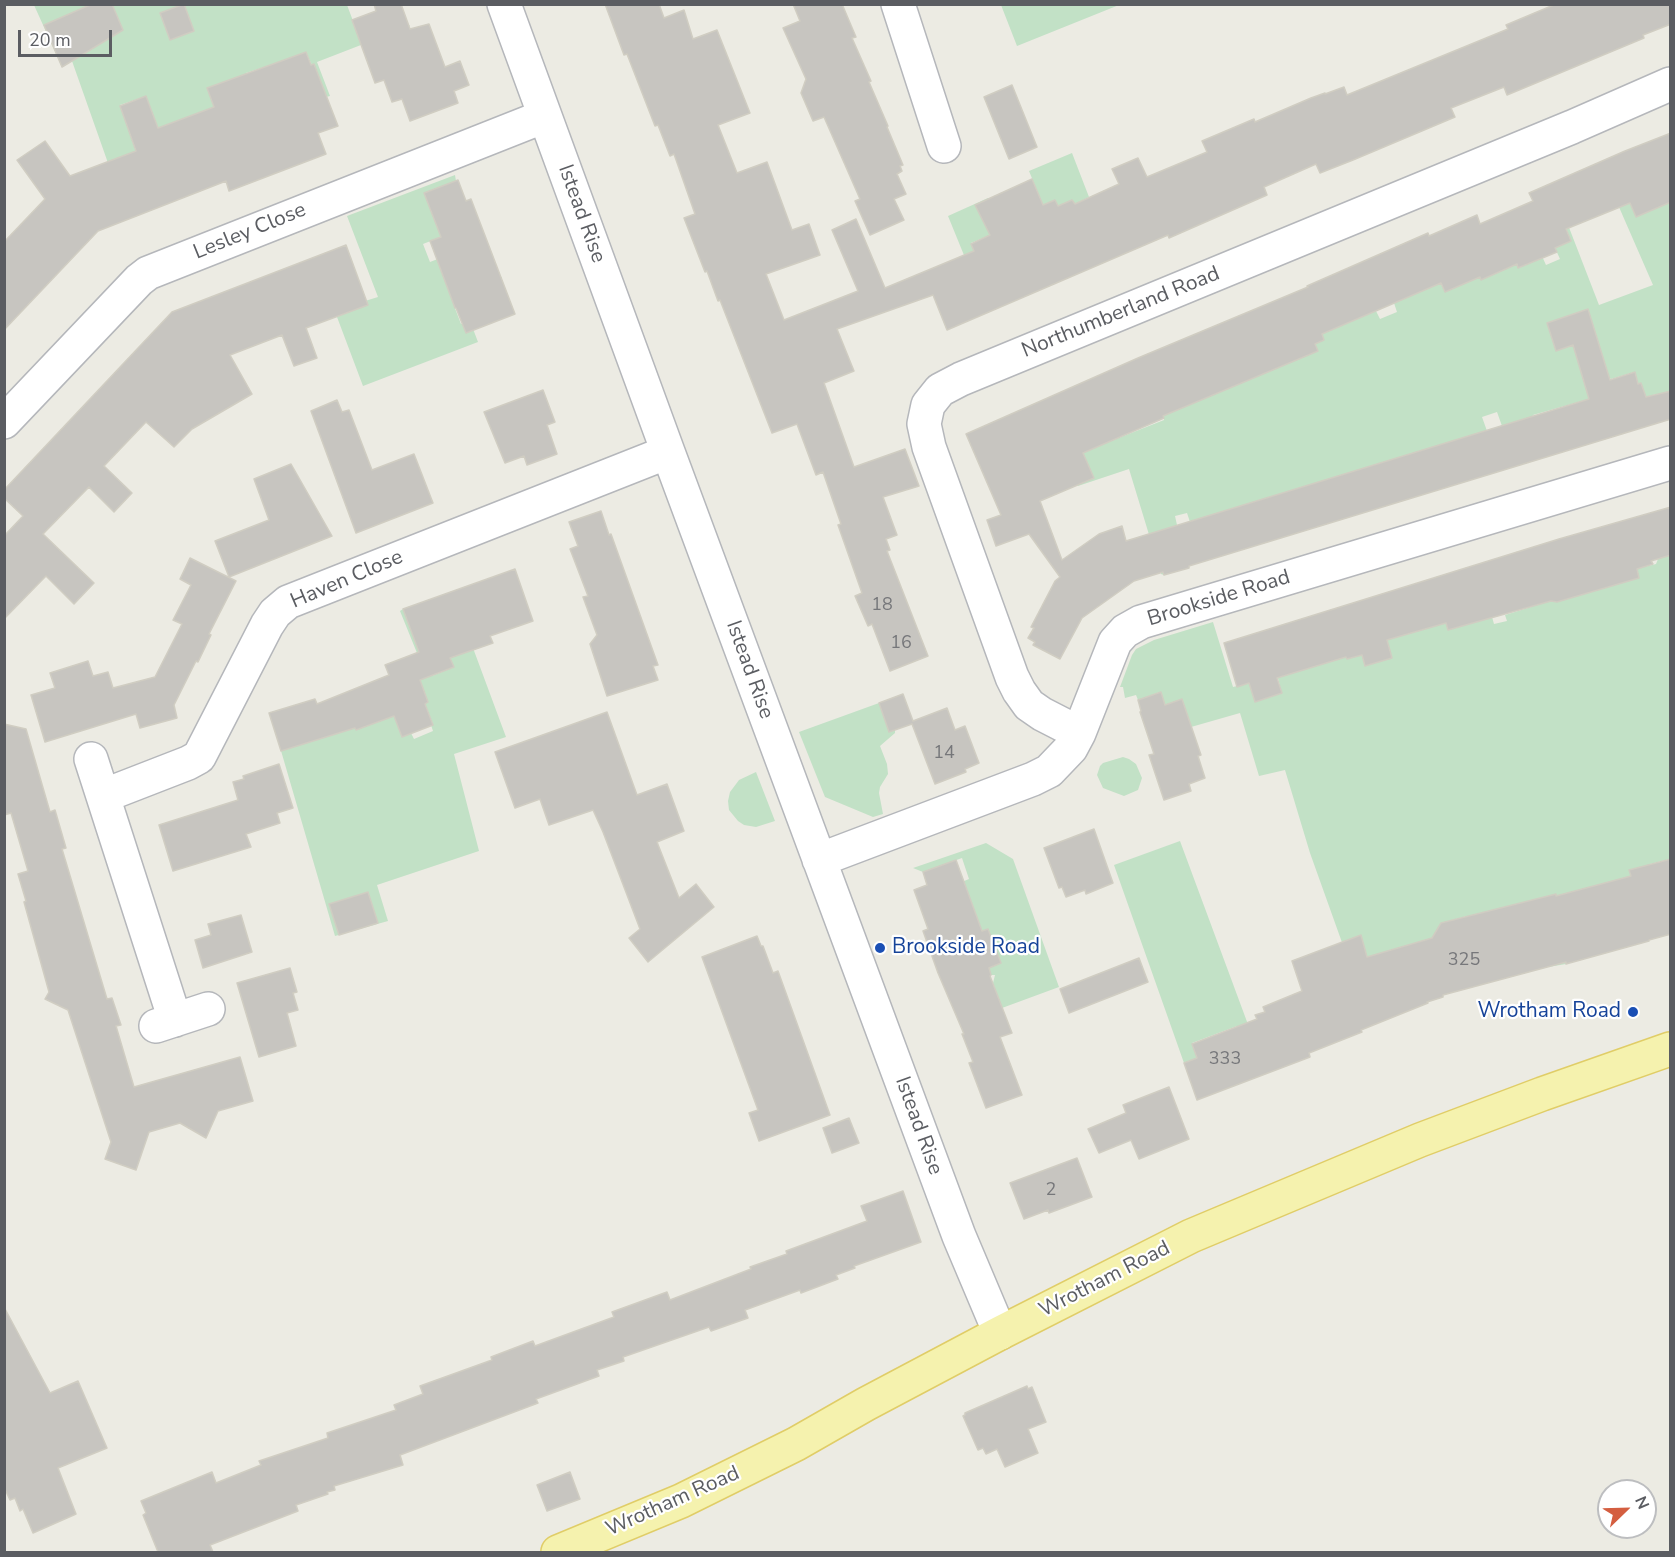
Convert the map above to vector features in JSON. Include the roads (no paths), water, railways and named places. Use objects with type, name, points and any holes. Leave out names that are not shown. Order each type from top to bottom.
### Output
[{"type":"main road","name":"Wrotham Road","points":[[558,1552],[681,1502],[796,1444],[1000,1333],[1191,1236],[1420,1140],[1671,1049]]},
{"type":"street","name":"Istead Rise","points":[[504,4],[959,1236],[1000,1333]]},
{"type":"street","points":[[898,4],[944,146]]},
{"type":"street","name":"Northumberland Road","points":[[1079,733],[1029,705],[1012,677],[929,447],[924,424],[927,405],[940,390],[1671,84]]},
{"type":"street","name":"Lesley Close","points":[[4,422],[148,273],[545,116]]},
{"type":"street","name":"Haven Close","points":[[103,796],[198,757],[267,625],[275,613],[288,602],[668,452]]},
{"type":"street","name":"Brookside Road","points":[[819,860],[1049,771],[1071,748],[1079,733],[1115,642],[1125,631],[1141,622],[1671,463]]},
{"type":"street","points":[[91,759],[164,1023],[208,1009]]},
{"type":"place","name":"Brookside Road","points":[[880,948]]},
{"type":"place","name":"Wrotham Road","points":[[1633,1012]]}]
